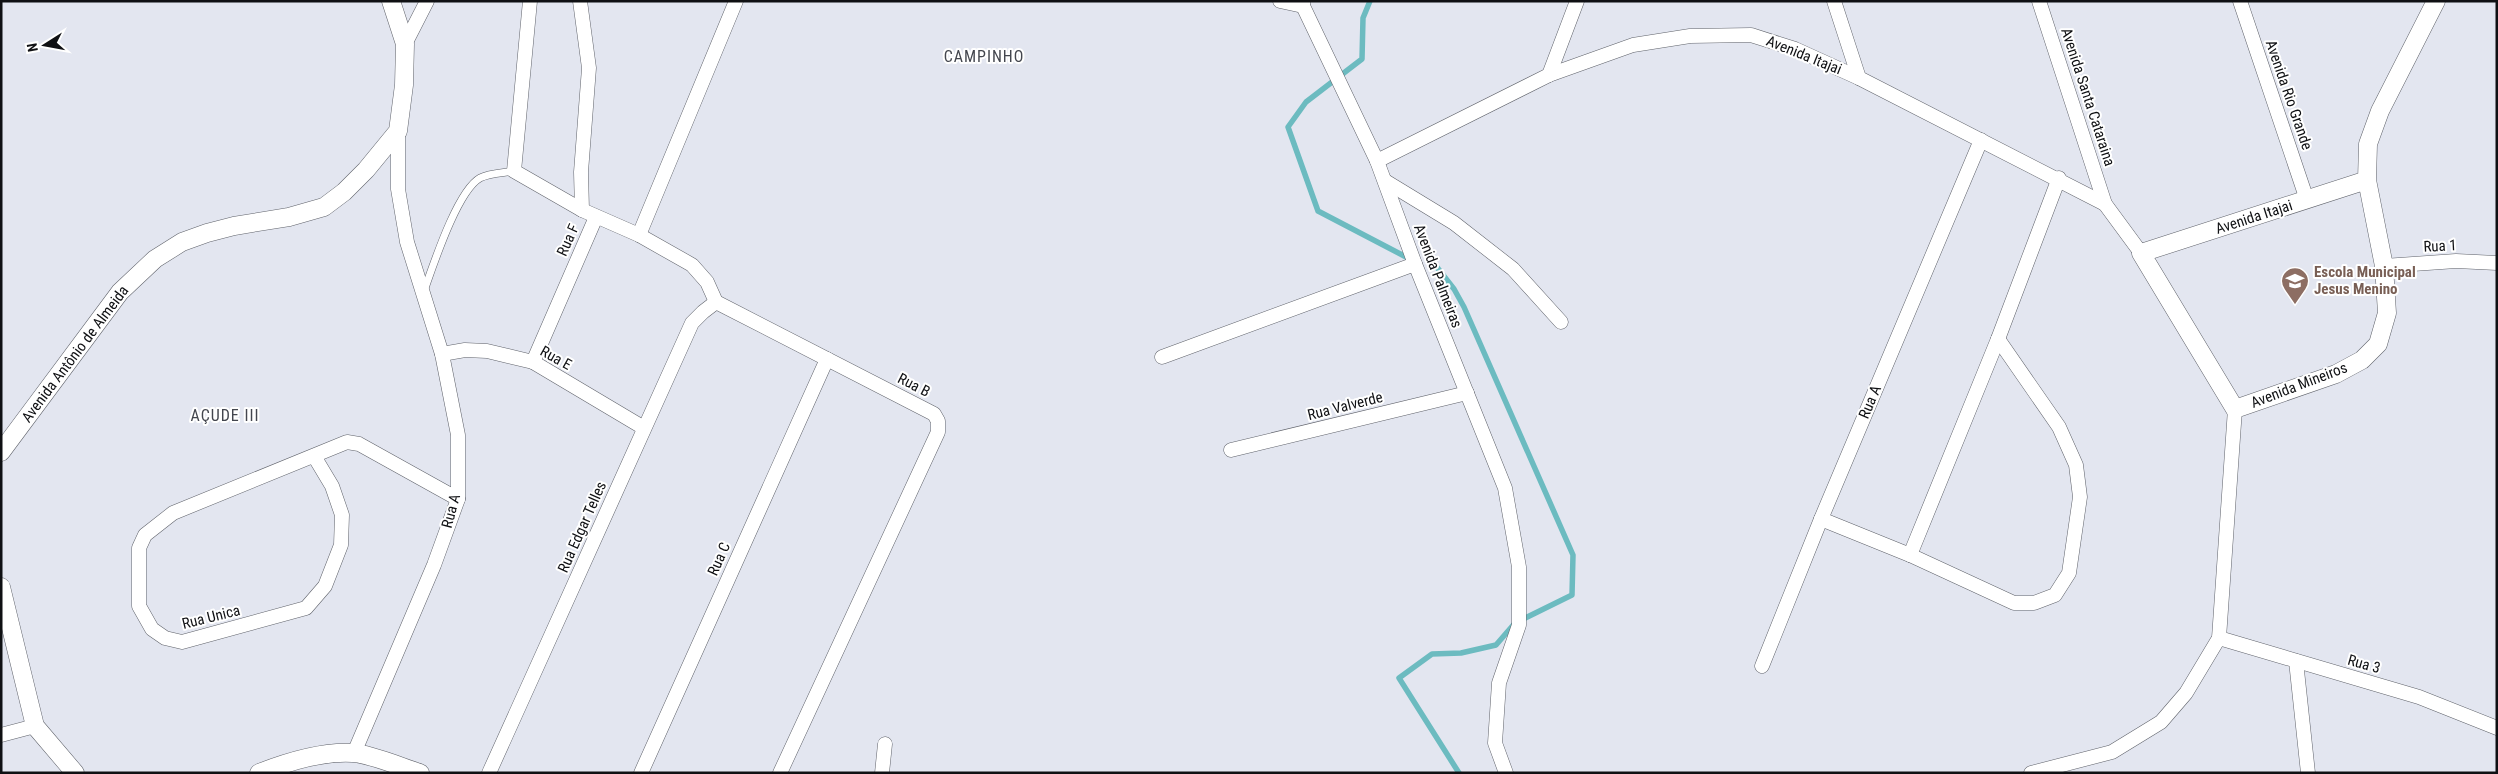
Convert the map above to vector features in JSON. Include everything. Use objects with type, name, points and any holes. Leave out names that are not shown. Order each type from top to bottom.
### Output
[{"type":"street","points":[[391,1],[405,44],[404,85],[398,131]]},
{"type":"street","points":[[405,44],[427,1]]},
{"type":"street","points":[[514,171],[530,1]]},
{"type":"street","points":[[579,1],[589,68],[581,172],[582,210]]},
{"type":"street","points":[[639,235],[736,1]]},
{"type":"street","points":[[1280,1],[1303,4]]},
{"type":"street","points":[[1549,75],[1577,1]]},
{"type":"street","points":[[1834,1],[1859,78]]},
{"type":"street","name":"Avenida Santa Cataraina","points":[[2039,1],[2105,204]]},
{"type":"street","name":"Avenida Rio Grande","points":[[2240,1],[2307,200]]},
{"type":"street","name":"Avenida Mineiros","points":[[2031,773],[2112,752],[2161,722],[2186,693],[2219,638],[2235,410],[2336,374],[2362,360],[2378,344],[2387,313],[2384,266],[2367,180],[2368,144],[2380,111],[2436,1]]},
{"type":"street","name":"Avenida Palmeiras","points":[[1303,4],[1377,160],[1415,264],[1505,488],[1519,567],[1519,625],[1499,683],[1495,743],[1506,773]]},
{"type":"street","name":"Avenida Itajai","points":[[1377,160],[1549,75],[1633,45],[1690,36],[1751,35],[1795,49],[1859,78],[2059,178],[2105,204],[2141,253],[2235,410]]},
{"type":"street","name":"Rua A","points":[[354,753],[434,565],[458,499],[458,435],[442,354],[407,242],[398,190],[398,131]]},
{"type":"street","name":"Avenida Antônio de Almeida","points":[[1,452],[120,292],[155,259],[182,242],[207,233],[234,226],[289,217],[324,207],[344,192],[366,170],[398,131]]},
{"type":"street","name":"Rua A","points":[[1762,666],[1820,519],[1982,140]]},
{"type":"street","name":"Rua F","points":[[514,171],[596,217],[532,362]]},
{"type":"street","points":[[1910,555],[1998,339],[2059,178]]},
{"type":"street","name":"Avenida Itajai","points":[[2141,253],[2367,180]]},
{"type":"street","points":[[1385,181],[1454,223],[1513,269],[1561,322]]},
{"type":"street","points":[[596,217],[639,235],[692,265],[707,282],[716,302]]},
{"type":"street","name":"Rua 1","points":[[2384,266],[2456,261],[2497,263]]},
{"type":"street","points":[[1162,357],[1415,264]]},
{"type":"street","name":"Rua B","points":[[716,302],[934,414],[938,421],[938,432],[780,773]]},
{"type":"street","name":"Rua Edgar Telles","points":[[489,773],[692,323],[716,302]]},
{"type":"street","points":[[1820,519],[1910,555],[2014,603],[2034,603],[2055,595],[2070,573],[2080,497],[2076,465],[2059,427],[1998,339]]},
{"type":"street","name":"Rua E","points":[[442,354],[465,350],[487,351],[532,362],[644,428]]},
{"type":"street","name":"Rua C","points":[[641,773],[827,359]]},
{"type":"street","name":"Rua Valverde","points":[[1231,450],[1467,393]]},
{"type":"street","name":"Rua Unica","points":[[314,456],[332,486],[342,515],[341,545],[325,586],[306,608],[182,642],[165,638],[152,629],[139,606],[139,548],[145,534],[173,513],[347,442],[359,444],[458,499]]},
{"type":"street","points":[[1,587],[35,726],[75,773]]},
{"type":"street","name":"Rua 3","points":[[2219,638],[2419,698],[2497,728]]},
{"type":"street","points":[[2296,661],[2308,773]]},
{"type":"street","points":[[1,735],[35,726]]},
{"type":"street","points":[[882,773],[884,744]]},
{"type":"street","points":[[259,773],[279,765],[329,754],[354,753],[420,773]]},
{"type":"lane","points":[[423,294],[451,222],[468,189],[480,178],[514,171]]},
{"type":"waterway","points":[[1370,1],[1363,18],[1362,59],[1306,102],[1288,127],[1318,211],[1408,258]]},
{"type":"waterway","points":[[1436,266],[1454,289],[1464,307],[1573,555],[1572,595],[1515,623],[1496,645],[1461,653],[1432,654],[1399,678],[1459,773]]},
{"type":"place","name":"Escola Municipal Jesus Menino","points":[[2295,305]]},
{"type":"district","name":"CAMPINHO","points":[[984,56]]},
{"type":"district","name":"AÇUDE III","points":[[225,415]]}]
